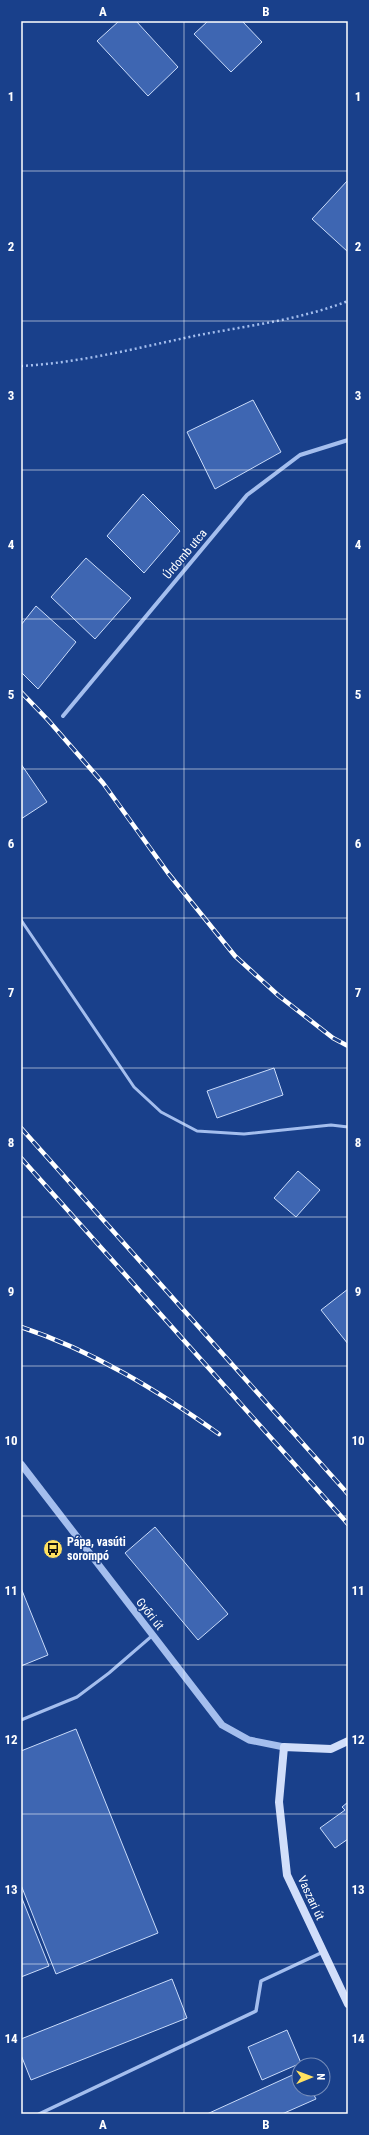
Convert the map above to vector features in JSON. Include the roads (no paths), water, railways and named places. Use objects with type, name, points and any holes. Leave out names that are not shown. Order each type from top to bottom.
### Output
[{"type":"main road","points":[[284,1747],[331,1749],[348,1741]]},
{"type":"main road","name":"Vaszari út","points":[[284,1747],[279,1802],[287,1875],[348,2004]]},
{"type":"street","name":"Úrdomb utca","points":[[64,716],[247,495],[300,455],[348,440]]},
{"type":"street","name":"Győri út","points":[[21,1464],[222,1725],[250,1740],[284,1747]]},
{"type":"street","points":[[39,2114],[256,2011],[261,1981],[323,1952]]},
{"type":"lane","points":[[21,920],[134,1087],[161,1112],[197,1131],[244,1134],[331,1125],[348,1127]]},
{"type":"lane","points":[[21,1720],[77,1697],[109,1673],[153,1636]]},
{"type":"railway","points":[[21,692],[48,720],[103,783],[168,873],[235,956],[279,996],[333,1038],[348,1046]]},
{"type":"railway","points":[[21,1128],[348,1494]]},
{"type":"railway","points":[[21,1158],[348,1524]]},
{"type":"railway","points":[[21,1327],[74,1348],[124,1373],[172,1402],[219,1434]]},
{"type":"place","name":"Pápa, vasúti sorompó","points":[[53,1549]]}]
